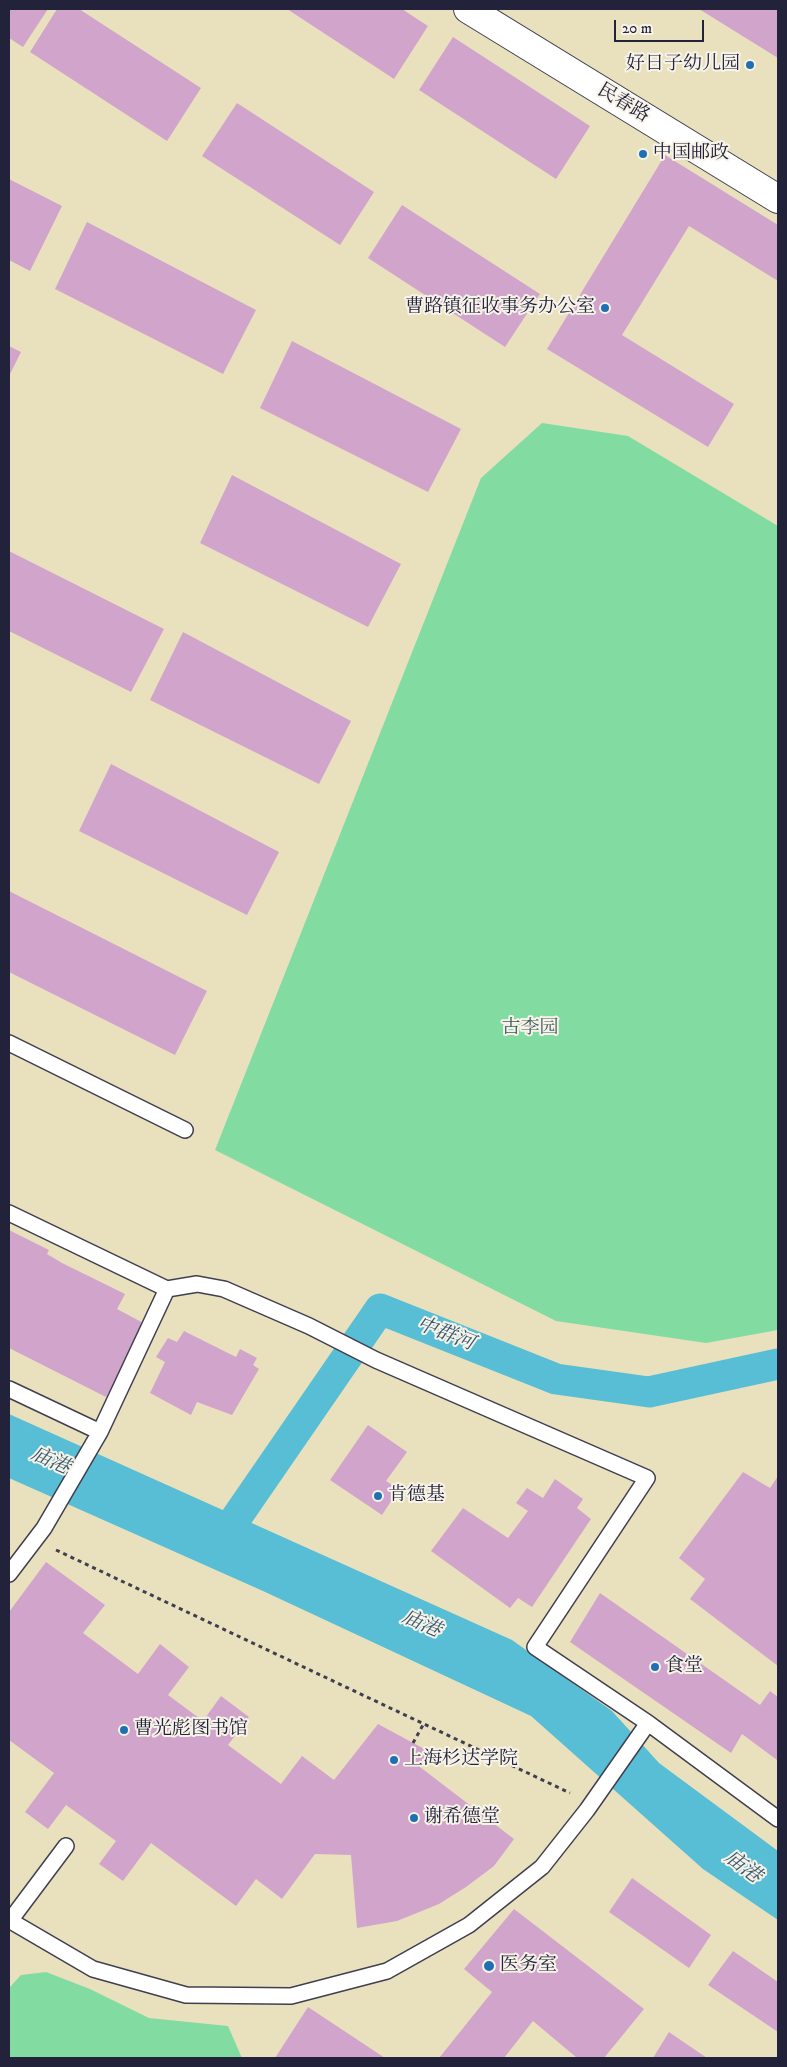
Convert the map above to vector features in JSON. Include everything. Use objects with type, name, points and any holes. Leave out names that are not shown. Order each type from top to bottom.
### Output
[{"type":"street","name":"民春路","points":[[468,9],[778,199]]},
{"type":"lane","points":[[9,1044],[185,1130]]},
{"type":"lane","points":[[9,1213],[167,1289],[197,1284],[224,1289],[310,1326],[376,1360],[647,1478],[536,1647],[648,1723],[778,1819]]},
{"type":"lane","points":[[9,1574],[44,1528],[100,1432],[167,1289]]},
{"type":"lane","points":[[9,1389],[100,1432]]},
{"type":"lane","points":[[66,1846],[9,1921],[93,1969],[186,1995],[291,1996],[387,1970],[468,1926],[542,1867],[587,1810],[648,1723]]},
{"type":"path","points":[[35,1541],[574,1795]]},
{"type":"path","points":[[413,1743],[422,1725]]},
{"type":"green space","name":"古李园","points":[[542,423],[628,436],[778,526],[778,1330],[706,1343],[556,1321],[215,1150],[481,478]]},
{"type":"green space","points":[[46,1972],[90,1989],[149,2018],[228,2026],[242,2058],[9,2058],[9,1988],[21,1975]]},
{"type":"water","name":"庙港","points":[[9,1414],[512,1640],[612,1711],[659,1763],[778,1851],[778,1920],[703,1869],[531,1716],[263,1591],[9,1478]]},
{"type":"building","points":[[9,9],[48,9],[23,47],[9,38]]},
{"type":"building","points":[[57,9],[79,9],[201,88],[167,141],[30,52]]},
{"type":"building","points":[[287,9],[402,9],[428,26],[394,79]]},
{"type":"building","points":[[699,9],[778,9],[778,58]]},
{"type":"building","points":[[453,37],[590,126],[556,179],[419,90]]},
{"type":"building","points":[[237,103],[374,192],[340,245],[202,156]]},
{"type":"building","name":"曹路镇征收事务办公室","points":[[665,155],[778,225],[778,281],[689,226],[622,335],[734,404],[708,447],[547,349]]},
{"type":"building","points":[[9,179],[62,206],[30,271],[9,260]]},
{"type":"building","points":[[402,205],[540,294],[505,347],[368,258]]},
{"type":"building","points":[[87,222],[256,310],[223,374],[55,289]]},
{"type":"building","points":[[292,341],[461,429],[428,492],[260,408]]},
{"type":"building","points":[[9,346],[21,352],[9,376]]},
{"type":"building","points":[[232,475],[401,564],[368,627],[200,543]]},
{"type":"building","points":[[9,551],[164,629],[131,692],[9,631]]},
{"type":"building","points":[[183,632],[351,721],[319,784],[150,700]]},
{"type":"building","points":[[111,764],[279,852],[247,915],[79,831]]},
{"type":"building","points":[[9,891],[207,991],[175,1055],[9,972]]},
{"type":"building","points":[[9,1230],[49,1250],[47,1254],[62,1263],[125,1294],[117,1309],[147,1325],[106,1397],[9,1348]]},
{"type":"building","points":[[184,1331],[236,1357],[240,1349],[257,1358],[253,1365],[259,1369],[232,1415],[197,1402],[191,1415],[150,1393],[165,1362],[156,1357],[168,1338],[177,1342]]},
{"type":"building","points":[[368,1425],[407,1452],[386,1481],[399,1489],[382,1515],[330,1480]]},
{"type":"building","name":"食堂","points":[[743,1472],[770,1488],[778,1476],[778,1666],[690,1599],[705,1579],[679,1558]]},
{"type":"building","points":[[555,1479],[583,1499],[577,1508],[591,1519],[532,1607],[518,1598],[510,1608],[431,1551],[463,1508],[508,1538],[528,1511],[516,1503],[527,1488],[543,1498]]},
{"type":"building","name":"曹光彪图书馆","points":[[46,1562],[105,1605],[83,1633],[138,1674],[160,1644],[189,1667],[168,1695],[203,1721],[221,1696],[249,1717],[228,1745],[281,1784],[302,1756],[334,1780],[378,1724],[428,1751],[420,1767],[514,1839],[494,1866],[439,1904],[397,1921],[357,1928],[351,1855],[315,1854],[282,1899],[256,1879],[236,1906],[151,1843],[123,1881],[99,1864],[116,1841],[66,1805],[48,1829],[25,1812],[54,1773],[9,1740],[9,1612]]},
{"type":"building","name":"食堂","points":[[600,1593],[760,1705],[770,1691],[778,1697],[777,1760],[742,1734],[731,1753],[570,1642]]},
{"type":"building","points":[[632,1878],[711,1935],[689,1968],[609,1912]]},
{"type":"building","points":[[514,1909],[644,2009],[604,2058],[577,2058],[533,2021],[504,2058],[439,2058],[492,1992],[464,1969]]},
{"type":"building","points":[[733,1951],[778,1982],[778,2032],[708,1985]]},
{"type":"building","points":[[308,2007],[385,2058],[275,2058]]},
{"type":"building","points":[[669,2032],[707,2058],[653,2058]]},
{"type":"waterway","name":"中群河","points":[[223,1537],[380,1309],[556,1379],[649,1392],[778,1364]]},
{"type":"place","name":"好日子幼儿园","points":[[750,65]]},
{"type":"place","name":"中国邮政","points":[[643,154]]},
{"type":"place","name":"曹路镇征收事务办公室","points":[[605,308]]},
{"type":"place","name":"肯德基","points":[[378,1496]]},
{"type":"place","name":"食堂","points":[[655,1667]]},
{"type":"place","name":"曹光彪图书馆","points":[[124,1730]]},
{"type":"place","name":"上海杉达学院","points":[[394,1760]]},
{"type":"place","name":"谢希德堂","points":[[414,1818]]},
{"type":"place","name":"医务室","points":[[489,1966]]}]
